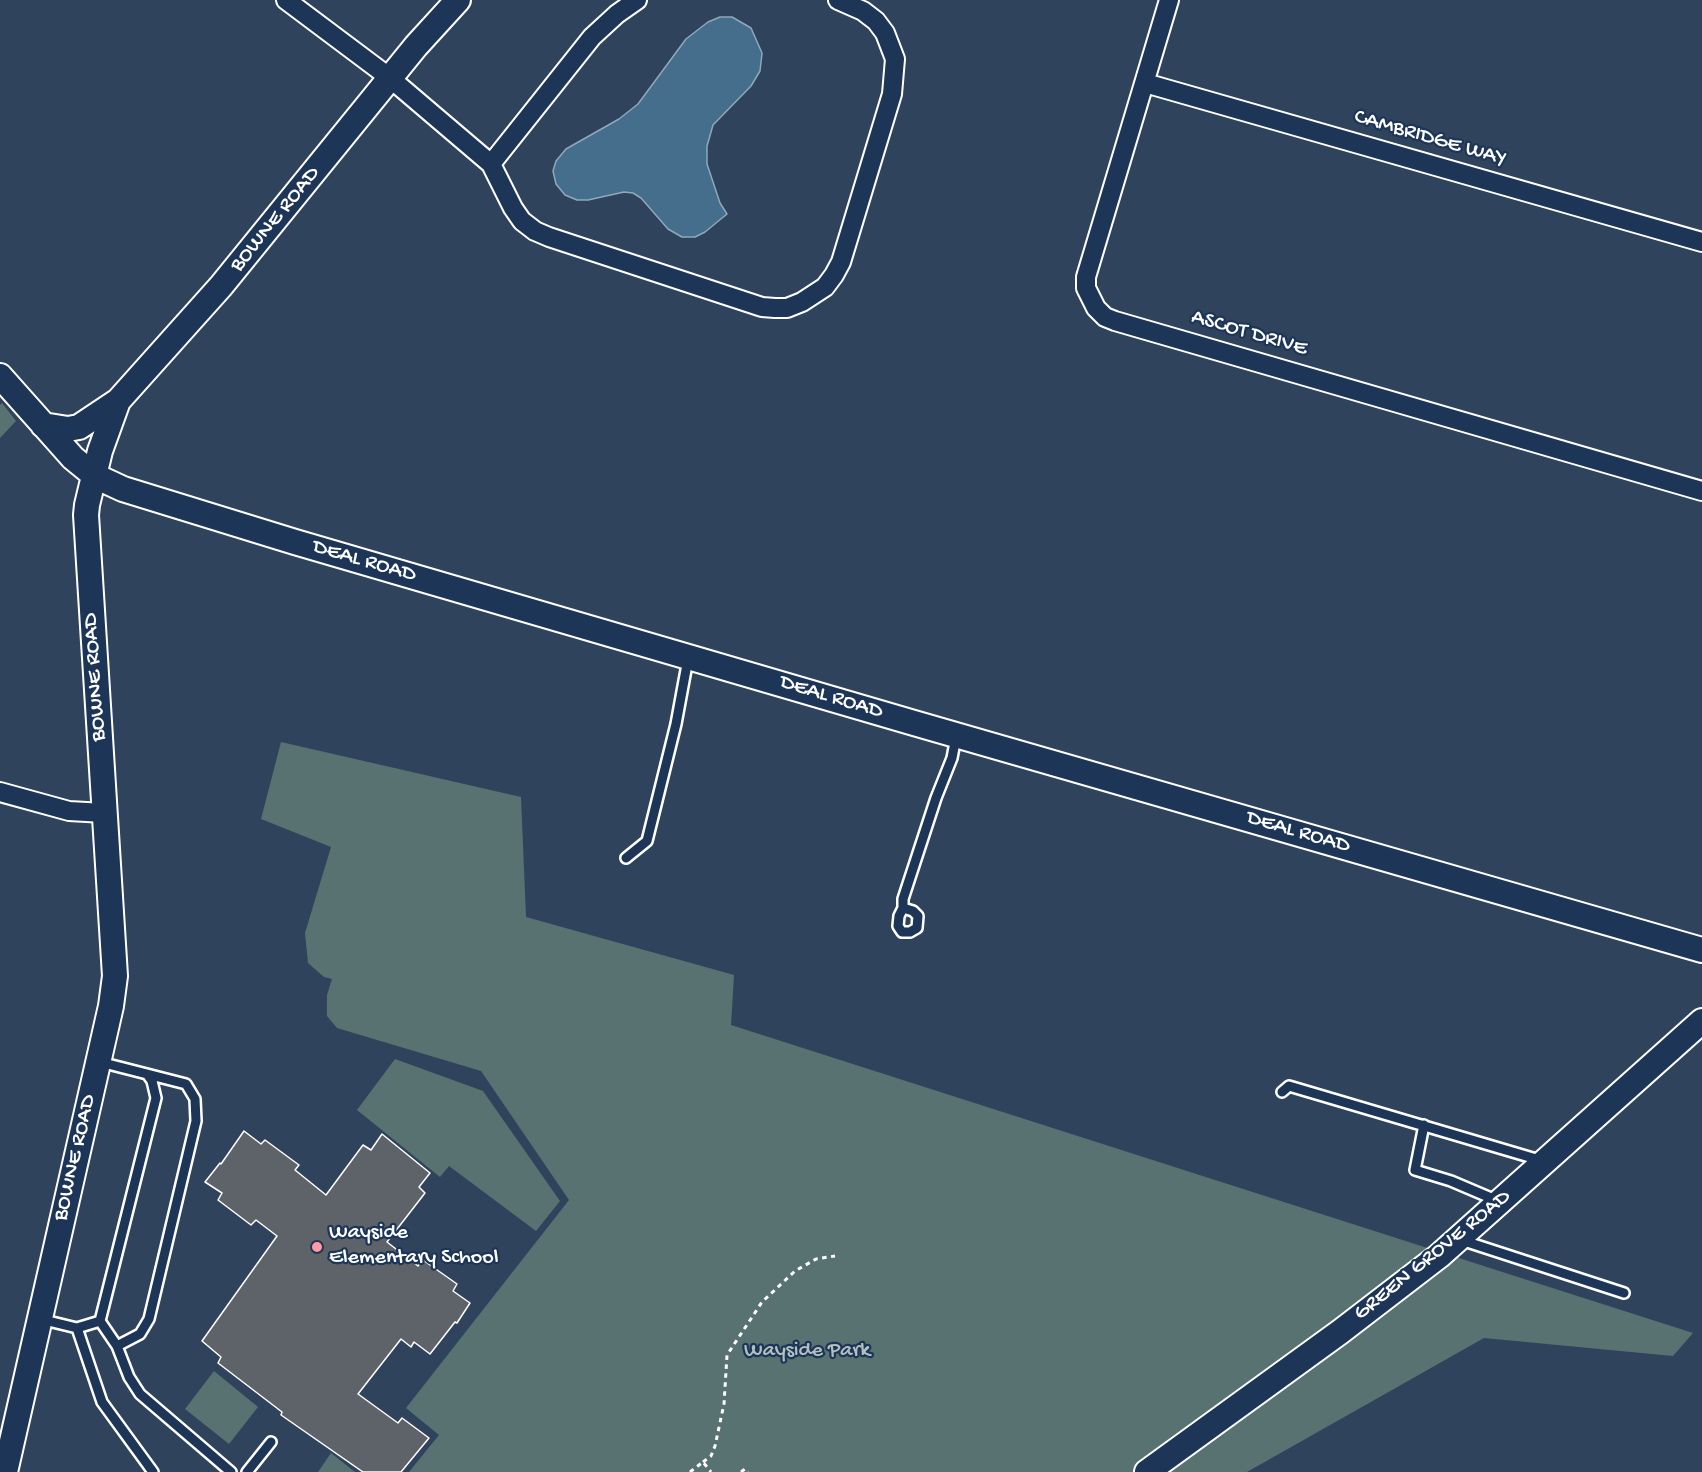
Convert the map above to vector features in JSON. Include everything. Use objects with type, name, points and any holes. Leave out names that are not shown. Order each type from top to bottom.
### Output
[{"type":"street","points":[[286,0],[390,78],[491,164],[513,208],[522,221],[535,231],[762,307],[787,308],[802,302],[825,287],[841,262],[892,94],[895,77],[895,59],[885,33],[876,21],[863,11],[838,0]]},
{"type":"street","name":"BOWNE ROAD","points":[[5,1472],[111,1006],[115,976],[86,515],[100,451],[118,401],[229,276],[390,78],[458,0]]},
{"type":"street","points":[[491,164],[592,37],[617,14],[637,0]]},
{"type":"street","name":"ASCOT DRIVE","points":[[1169,0],[1086,277],[1086,288],[1091,302],[1105,317],[1702,491]]},
{"type":"street","name":"CAMBRIDGE WAY","points":[[1145,83],[1702,242]]},
{"type":"street","name":"DEAL ROAD","points":[[0,376],[73,458],[95,477],[123,489],[283,539],[1702,950]]},
{"type":"street","points":[[43,425],[68,429],[79,427],[118,401]]},
{"type":"street","points":[[0,792],[69,811],[104,813]]},
{"type":"street","name":"GREEN GROVE ROAD","points":[[1147,1472],[1340,1332],[1459,1239],[1702,1021]]},
{"type":"lane","points":[[626,858],[647,841],[676,724],[688,656]]},
{"type":"lane","points":[[903,908],[903,898],[916,854],[952,758],[957,735]]},
{"type":"lane","points":[[98,1062],[186,1084],[195,1099],[196,1121],[149,1319],[140,1334],[117,1346]]},
{"type":"lane","points":[[147,1074],[153,1082],[156,1098],[100,1321],[117,1346],[129,1377],[140,1394],[231,1472]]},
{"type":"lane","points":[[1282,1092],[1289,1086],[1545,1162]]},
{"type":"lane","points":[[1424,1125],[1415,1170],[1451,1181],[1500,1202]]},
{"type":"lane","points":[[1459,1239],[1624,1293]]},
{"type":"lane","points":[[40,1319],[77,1328],[100,1321]]},
{"type":"lane","points":[[77,1328],[102,1402],[153,1472]]},
{"type":"lane","points":[[247,1472],[271,1442]]},
{"type":"path","points":[[690,1472],[711,1456],[724,1404],[728,1355],[762,1302],[795,1271],[816,1259],[836,1256]]},
{"type":"path","points":[[703,1462],[711,1472]]},
{"type":"path","points":[[741,1472],[745,1469],[748,1472]]},
{"type":"green space","points":[[2,403],[16,421],[0,438],[0,405]]},
{"type":"green space","name":"Wayside Park","points":[[281,742],[521,797],[526,917],[734,975],[731,1025],[1693,1333],[1673,1356],[1484,1338],[1247,1472],[409,1472],[439,1435],[406,1408],[569,1200],[481,1071],[337,1028],[327,1016],[327,995],[332,979],[324,977],[308,963],[305,933],[331,847],[261,819]]},
{"type":"green space","points":[[395,1059],[483,1091],[560,1201],[536,1231],[449,1166],[440,1177],[357,1110]]},
{"type":"green space","points":[[214,1371],[258,1407],[229,1444],[185,1409]]},
{"type":"green space","points":[[331,1453],[355,1472],[318,1472]]},
{"type":"water","points":[[720,17],[732,17],[751,28],[762,53],[760,71],[751,86],[713,125],[707,146],[707,164],[720,203],[727,214],[705,232],[695,237],[682,237],[668,229],[641,198],[633,193],[624,192],[588,200],[577,200],[565,195],[556,184],[553,171],[556,161],[566,149],[619,119],[638,104],[686,39],[708,22]]},
{"type":"building","points":[[244,1131],[261,1144],[265,1140],[299,1165],[295,1170],[326,1195],[363,1145],[371,1150],[382,1134],[430,1173],[419,1187],[425,1193],[387,1242],[418,1266],[423,1260],[457,1284],[453,1291],[470,1303],[457,1323],[455,1322],[430,1354],[414,1342],[411,1347],[401,1339],[358,1394],[398,1423],[402,1418],[429,1438],[401,1472],[363,1472],[281,1415],[282,1412],[218,1363],[221,1357],[202,1341],[277,1236],[256,1220],[251,1225],[218,1200],[222,1193],[205,1182]]},
{"type":"place","name":"Wayside Elementary School","points":[[317,1247]]}]
